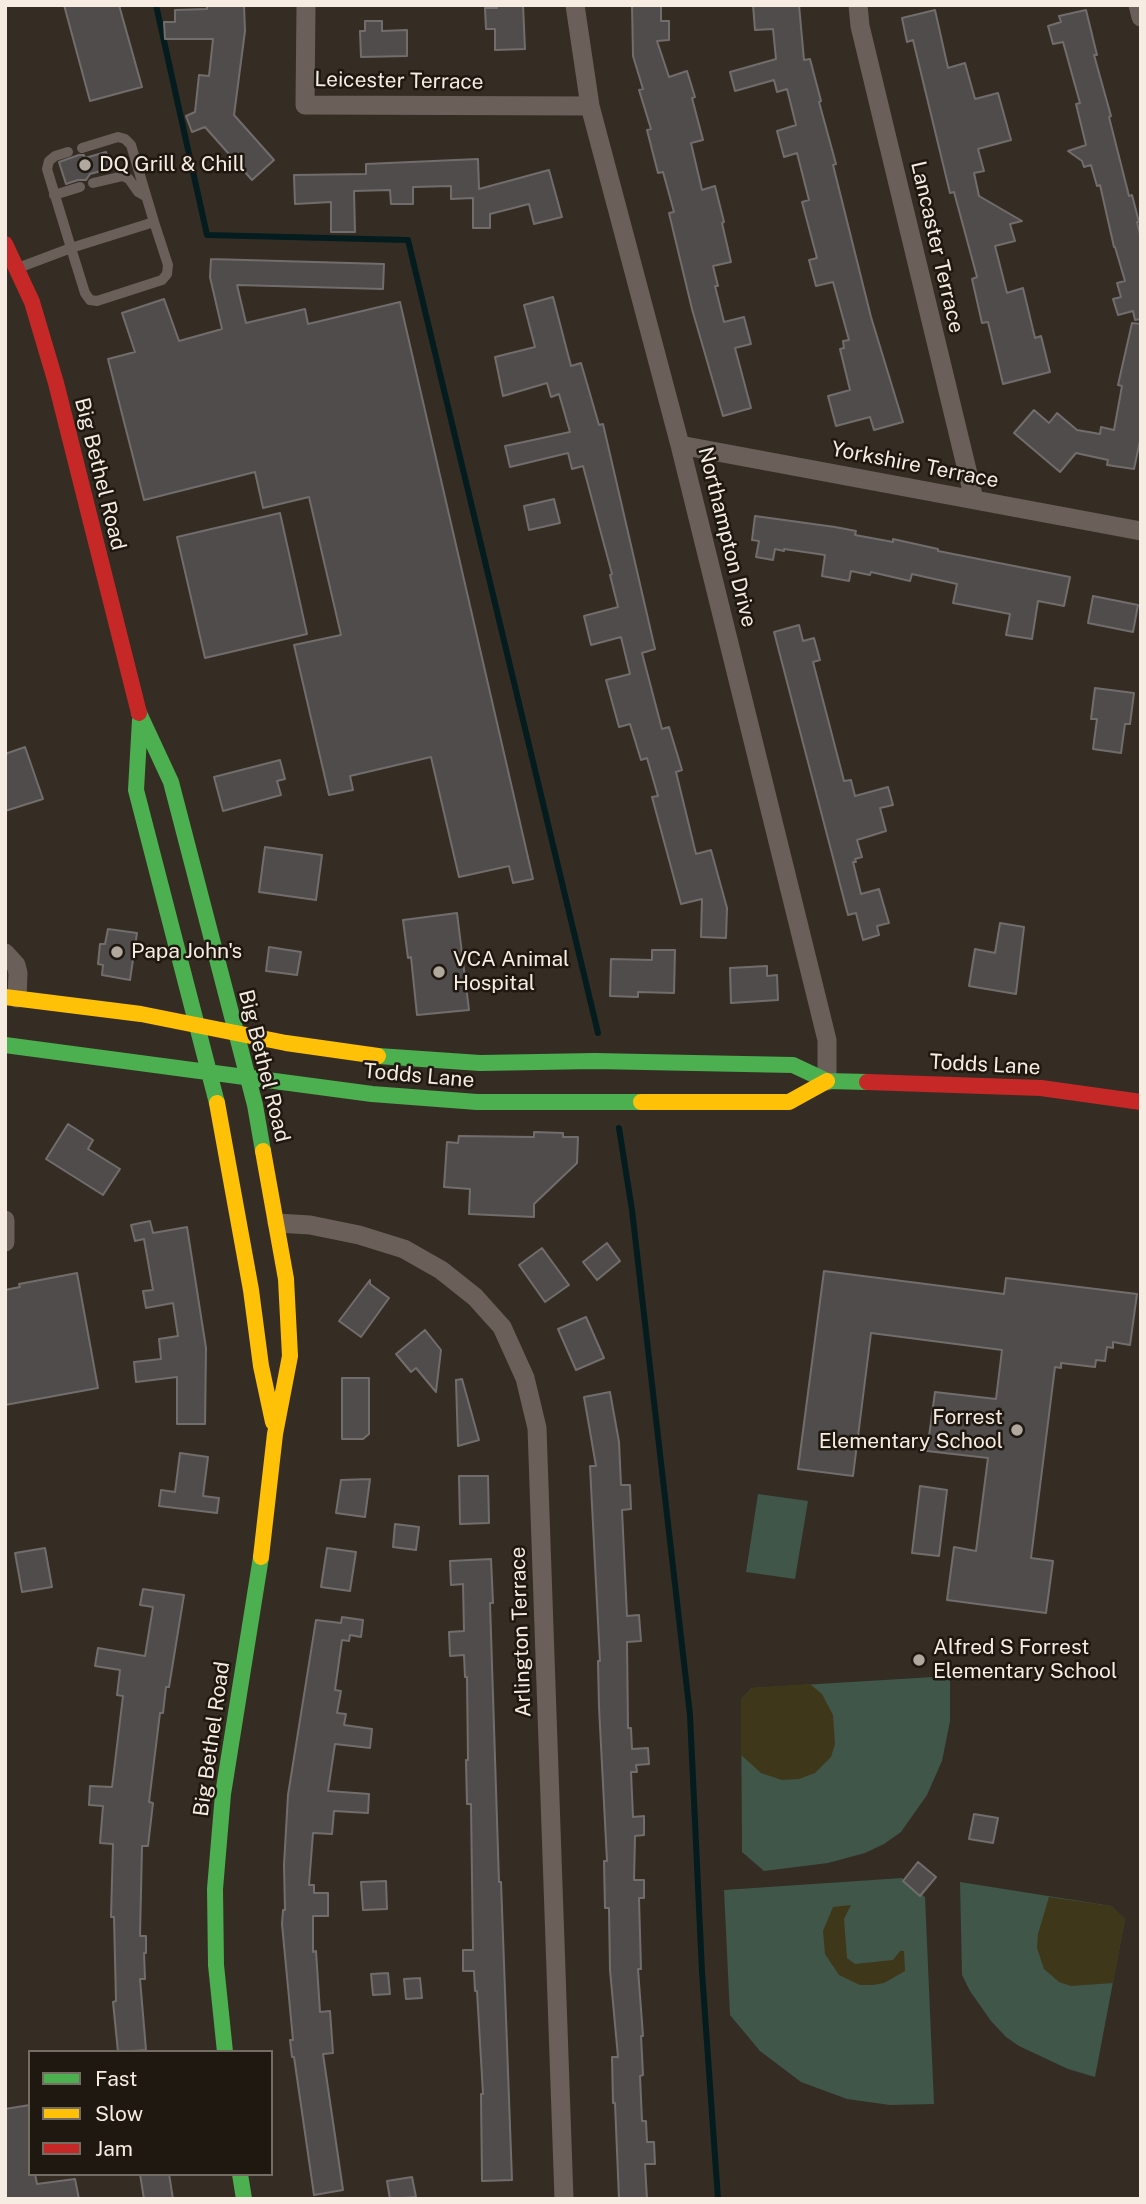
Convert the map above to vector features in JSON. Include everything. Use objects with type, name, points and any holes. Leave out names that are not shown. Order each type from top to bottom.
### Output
[{"type":"main road","name":"Big Bethel Road","points":[[5,244],[32,302],[56,383],[140,719],[171,782],[234,1032],[248,1077],[286,1279],[290,1356],[275,1434],[266,1524],[222,1807],[215,1889],[216,1965],[225,2050]]},
{"type":"main road","name":"Big Bethel Road","points":[[140,719],[136,790],[209,1071],[251,1290],[261,1366],[275,1434]]},
{"type":"main road","name":"Todds Lane","points":[[11,997],[141,1014],[286,1043],[398,1059],[446,1062],[595,1061],[793,1065],[827,1081],[1029,1088],[1088,1093],[1141,1102]]},
{"type":"main road","name":"Todds Lane","points":[[5,1045],[372,1094],[517,1103],[631,1100],[789,1102],[827,1081]]},
{"type":"main road","points":[[240,2176],[244,2199]]},
{"type":"street","name":"Leicester Terrace","points":[[306,5],[305,105],[590,106]]},
{"type":"street","name":"Northampton Drive","points":[[575,5],[590,106],[680,445],[827,1040],[827,1081]]},
{"type":"street","name":"Lancaster Terrace","points":[[858,5],[860,26],[974,499]]},
{"type":"street","points":[[1138,5],[1141,17]]},
{"type":"street","name":"Yorkshire Terrace","points":[[680,445],[1141,531]]},
{"type":"street","points":[[5,953],[16,965],[18,973],[11,997]]},
{"type":"street","points":[[5,1220],[5,1242]]},
{"type":"street","name":"Arlington Terrace","points":[[276,1223],[310,1225],[359,1235],[404,1249],[441,1270],[475,1297],[502,1326],[525,1378],[537,1428],[564,2199]]},
{"type":"lane","points":[[68,152],[55,156],[49,161],[47,169],[85,293],[90,300],[97,301],[162,280],[167,274],[168,265],[131,145],[118,137],[82,148]]},
{"type":"lane","points":[[93,183],[122,176],[134,183],[138,192],[145,196]]},
{"type":"lane","points":[[54,195],[80,187]]},
{"type":"lane","points":[[17,268],[154,222]]},
{"type":"green space","points":[[758,1494],[808,1501],[795,1579],[746,1572]]},
{"type":"green space","points":[[950,1676],[950,1721],[942,1761],[927,1795],[901,1832],[865,1853],[828,1863],[764,1871],[742,1852],[741,1699],[752,1688]]},
{"type":"green space","points":[[902,1878],[925,1897],[934,2104],[890,2105],[847,2099],[801,2082],[760,2051],[730,2015],[724,1890]]},
{"type":"green space","points":[[960,1882],[1111,1906],[1125,1919],[1095,2077],[1068,2069],[1019,2046],[991,2021],[970,1991],[962,1975]]},
{"type":"sand","points":[[810,1684],[822,1694],[833,1715],[835,1744],[831,1757],[815,1773],[799,1779],[782,1780],[761,1773],[741,1755],[741,1699],[752,1688]]},
{"type":"sand","points":[[1049,1897],[1111,1906],[1125,1919],[1113,1983],[1071,1986],[1059,1982],[1044,1969],[1037,1948],[1038,1934]]},
{"type":"sand","points":[[851,1905],[844,1919],[847,1958],[855,1964],[893,1960],[900,1951],[904,1951],[905,1971],[884,1983],[873,1985],[860,1985],[839,1975],[825,1954],[823,1931],[833,1907]]},
{"type":"building","points":[[64,5],[119,5],[142,87],[90,101]]},
{"type":"building","points":[[207,5],[244,5],[245,31],[234,115],[274,160],[252,180],[205,127],[192,132],[186,116],[195,112],[199,75],[209,76],[213,39],[165,39],[164,22],[175,22],[175,10],[207,9]]},
{"type":"building","points":[[497,5],[523,5],[525,49],[495,50],[495,29],[486,29],[485,8],[497,8]]},
{"type":"building","points":[[632,5],[661,5],[661,21],[669,21],[669,40],[657,41],[669,77],[687,71],[703,140],[691,143],[702,190],[715,186],[724,222],[722,223],[731,262],[713,266],[718,286],[715,286],[724,322],[744,317],[751,344],[735,348],[751,408],[723,416],[692,309],[669,213],[674,212],[663,172],[658,173],[647,130],[651,129],[639,90],[643,89],[633,56]]},
{"type":"building","points":[[753,5],[799,5],[804,60],[810,59],[871,317],[903,422],[874,430],[870,417],[836,426],[828,396],[850,390],[840,349],[844,348],[843,341],[849,340],[833,282],[816,286],[809,260],[817,258],[802,202],[809,200],[797,153],[784,157],[777,131],[796,125],[787,89],[777,92],[774,80],[735,91],[730,72],[776,59],[773,29],[755,30]]},
{"type":"building","points":[[935,10],[948,68],[965,63],[975,99],[998,93],[1011,140],[978,149],[984,171],[974,173],[979,196],[1022,221],[1010,224],[1015,241],[995,246],[1007,293],[1023,288],[1035,338],[1041,336],[1050,372],[1003,384],[988,322],[982,323],[972,279],[977,277],[954,192],[950,193],[913,40],[907,42],[902,18]]},
{"type":"building","points":[[1086,10],[1097,55],[1094,55],[1111,116],[1109,117],[1129,196],[1132,195],[1139,222],[1141,319],[1135,320],[1133,311],[1118,315],[1113,299],[1121,297],[1117,283],[1125,281],[1100,185],[1097,186],[1091,165],[1084,167],[1082,161],[1068,151],[1086,145],[1076,104],[1080,103],[1063,42],[1053,44],[1048,26],[1061,22],[1059,16]]},
{"type":"building","points":[[365,21],[382,21],[382,31],[407,30],[407,56],[361,57],[360,31],[365,31]]},
{"type":"building","name":"DQ Grill & Chill","points":[[106,152],[111,168],[90,174],[86,180],[66,184],[59,162],[79,155],[84,155],[85,158]]},
{"type":"building","points":[[478,159],[479,189],[549,170],[562,217],[534,224],[529,204],[490,214],[490,228],[473,228],[473,198],[451,199],[451,186],[413,187],[413,204],[391,204],[390,190],[354,191],[355,232],[331,232],[331,202],[295,204],[294,175],[366,174],[366,164]]},
{"type":"building","points":[[211,259],[384,264],[383,289],[237,285],[246,323],[305,309],[308,324],[400,302],[533,879],[513,883],[509,866],[459,877],[431,757],[350,776],[353,790],[329,795],[294,645],[341,635],[309,497],[263,508],[255,472],[144,500],[108,359],[135,352],[122,313],[164,299],[179,341],[222,329],[210,277]]},
{"type":"building","points":[[553,297],[571,366],[581,363],[599,425],[603,424],[655,649],[642,653],[662,729],[669,727],[682,770],[676,772],[696,854],[711,850],[727,908],[726,938],[701,937],[702,899],[681,904],[652,797],[658,796],[647,758],[641,760],[630,724],[619,727],[606,680],[630,674],[621,637],[591,645],[584,616],[618,607],[610,575],[612,574],[583,466],[572,469],[568,453],[510,467],[505,446],[570,432],[559,394],[551,397],[547,383],[503,396],[495,357],[535,347],[524,305]]},
{"type":"building","points":[[1132,323],[1141,324],[1141,436],[1134,469],[1107,465],[1108,460],[1076,453],[1060,472],[1014,433],[1034,410],[1049,423],[1057,413],[1077,430],[1100,434],[1101,427],[1114,430],[1122,386],[1118,385]]},
{"type":"building","points":[[554,499],[560,523],[529,530],[524,506]]},
{"type":"building","points":[[280,513],[307,634],[205,658],[177,537]]},
{"type":"building","points":[[755,516],[856,531],[855,535],[893,542],[893,539],[938,551],[1070,577],[1064,606],[1038,601],[1032,639],[1006,635],[1010,614],[953,603],[957,584],[912,574],[910,581],[871,572],[870,575],[851,571],[849,581],[822,576],[825,555],[784,549],[775,549],[773,560],[756,557],[759,541],[752,540]]},
{"type":"building","points":[[1093,596],[1138,605],[1133,632],[1088,623]]},
{"type":"building","points":[[799,625],[803,641],[814,638],[820,660],[813,662],[844,781],[851,780],[855,796],[888,787],[893,805],[880,808],[886,831],[857,840],[862,857],[853,862],[861,894],[879,889],[889,923],[877,926],[879,935],[863,940],[856,913],[848,915],[774,632]]},
{"type":"building","points":[[1095,688],[1134,693],[1130,724],[1125,724],[1121,753],[1093,749],[1097,719],[1091,719]]},
{"type":"building","points":[[25,747],[43,799],[5,811],[5,754]]},
{"type":"building","points":[[280,760],[285,779],[277,781],[281,795],[223,811],[214,777]]},
{"type":"building","points":[[265,847],[322,855],[316,900],[259,892]]},
{"type":"building","name":"VCA Animal Hospital","points":[[457,913],[469,1010],[417,1015],[411,957],[408,958],[403,920]]},
{"type":"building","points":[[1000,923],[1024,927],[1016,994],[969,986],[975,949],[995,953]]},
{"type":"building","name":"Papa John's","points":[[108,929],[137,933],[130,980],[102,975],[103,965],[98,964],[100,944],[105,944]]},
{"type":"building","points":[[269,947],[301,952],[297,975],[266,971]]},
{"type":"building","points":[[652,950],[675,950],[674,993],[638,992],[638,997],[610,996],[611,959],[652,960]]},
{"type":"building","points":[[767,966],[767,976],[777,975],[778,1000],[731,1003],[730,968]]},
{"type":"building","points":[[68,1124],[93,1140],[88,1149],[120,1169],[103,1195],[46,1159]]},
{"type":"building","points":[[534,1132],[563,1133],[563,1137],[578,1137],[577,1163],[534,1204],[534,1217],[469,1214],[470,1189],[444,1187],[447,1142],[458,1143],[459,1136],[534,1137]]},
{"type":"building","points":[[150,1221],[153,1233],[187,1227],[206,1348],[205,1424],[177,1424],[177,1377],[136,1382],[134,1362],[161,1359],[159,1339],[178,1336],[173,1303],[146,1308],[143,1291],[153,1290],[144,1239],[135,1241],[131,1225]]},
{"type":"building","points":[[607,1243],[620,1261],[597,1280],[583,1262]]},
{"type":"building","points":[[542,1248],[569,1285],[545,1302],[519,1265]]},
{"type":"building","name":"Forrest Elementary School","points":[[824,1271],[1004,1294],[1006,1278],[1137,1294],[1130,1345],[1113,1342],[1113,1348],[1107,1347],[1105,1361],[1096,1360],[1095,1367],[1061,1363],[1061,1368],[1055,1367],[1031,1558],[1053,1561],[1046,1613],[947,1600],[954,1547],[976,1551],[988,1458],[927,1451],[935,1392],[996,1399],[1002,1350],[871,1333],[853,1476],[798,1469]]},
{"type":"building","points":[[77,1273],[98,1388],[5,1405],[5,1290],[20,1287],[19,1284]]},
{"type":"building","points":[[370,1280],[370,1284],[389,1298],[361,1337],[339,1321]]},
{"type":"building","points":[[586,1317],[604,1358],[576,1370],[558,1329]]},
{"type":"building","points":[[425,1330],[441,1350],[436,1392],[416,1368],[411,1372],[396,1354]]},
{"type":"building","points":[[342,1378],[369,1378],[369,1434],[363,1439],[342,1439]]},
{"type":"building","points":[[462,1379],[479,1440],[458,1446],[456,1380]]},
{"type":"building","points":[[610,1392],[619,1442],[621,1485],[630,1485],[631,1509],[622,1510],[627,1616],[639,1615],[641,1641],[627,1642],[628,1728],[631,1728],[632,1749],[648,1748],[649,1764],[636,1765],[637,1772],[631,1772],[633,1817],[644,1816],[644,1835],[635,1836],[634,1880],[644,1880],[644,1898],[639,1898],[641,1969],[638,1969],[643,2036],[643,2075],[640,2076],[642,2121],[646,2121],[647,2142],[654,2142],[655,2164],[645,2164],[647,2199],[619,2199],[613,2103],[612,2057],[618,2057],[610,1970],[609,1908],[605,1908],[604,1861],[607,1861],[590,1466],[596,1466],[584,1397]]},
{"type":"building","points":[[180,1453],[208,1457],[203,1496],[219,1498],[217,1513],[159,1506],[161,1490],[175,1492]]},
{"type":"building","points":[[459,1476],[488,1476],[489,1523],[460,1524]]},
{"type":"building","points":[[370,1479],[365,1517],[336,1513],[341,1480]]},
{"type":"building","name":"Forrest Elementary School","points":[[920,1486],[947,1490],[939,1556],[912,1553]]},
{"type":"building","points":[[395,1524],[419,1527],[416,1550],[393,1547]]},
{"type":"building","points":[[45,1548],[52,1587],[22,1592],[15,1553]]},
{"type":"building","points":[[327,1548],[356,1552],[350,1591],[321,1587]]},
{"type":"building","points":[[491,1559],[499,1882],[512,2180],[482,2181],[483,2094],[477,1991],[474,1971],[463,1971],[463,1950],[473,1950],[471,1804],[467,1804],[466,1760],[467,1677],[464,1655],[450,1656],[449,1632],[464,1631],[463,1584],[451,1585],[450,1561]]},
{"type":"building","points":[[143,1589],[184,1595],[169,1687],[166,1687],[163,1713],[160,1713],[149,1802],[153,1803],[148,1846],[142,1846],[140,1936],[146,1936],[146,1953],[145,1979],[140,1979],[146,2050],[118,2050],[113,2002],[116,2001],[114,1917],[111,1917],[113,1844],[100,1843],[103,1806],[89,1805],[90,1786],[112,1787],[123,1696],[117,1695],[120,1670],[95,1666],[98,1648],[145,1656],[153,1607],[140,1605]]},
{"type":"building","points":[[342,1617],[363,1620],[361,1637],[350,1635],[349,1641],[342,1640],[335,1690],[341,1691],[337,1713],[346,1714],[344,1725],[372,1729],[370,1748],[335,1744],[328,1791],[369,1794],[368,1813],[334,1811],[332,1834],[313,1833],[309,1885],[314,1885],[314,1893],[328,1893],[328,1916],[313,1916],[313,1952],[316,1951],[320,2012],[330,2011],[333,2053],[323,2054],[343,2190],[314,2195],[290,2040],[293,2040],[282,1924],[285,1910],[284,1865],[288,1795],[316,1620],[341,1623]]},
{"type":"building","points":[[974,1814],[998,1818],[993,1843],[969,1839]]},
{"type":"building","points":[[918,1862],[936,1877],[920,1896],[903,1881]]},
{"type":"building","points":[[386,1881],[387,1909],[363,1910],[361,1882]]},
{"type":"building","points":[[388,1973],[390,1994],[373,1995],[371,1974]]},
{"type":"building","points":[[420,1978],[422,1998],[406,1999],[404,1979]]},
{"type":"building","points":[[28,2105],[28,2176],[35,2176],[37,2184],[75,2179],[79,2199],[5,2199],[5,2109]]},
{"type":"building","points":[[140,2176],[169,2176],[173,2199],[144,2199]]},
{"type":"building","points":[[412,2177],[416,2197],[390,2199],[387,2181]]},
{"type":"waterway","points":[[156,5],[207,235],[408,240],[598,1033]]},
{"type":"waterway","points":[[619,1128],[632,1210],[690,1715],[702,1972],[718,2199]]},
{"type":"traffic: fast","points":[[139,713],[171,782],[255,1105],[263,1151]]},
{"type":"traffic: fast","points":[[140,720],[136,790],[217,1103]]},
{"type":"traffic: fast","points":[[5,1045],[372,1094],[477,1102],[641,1102]]},
{"type":"traffic: fast","points":[[378,1056],[480,1063],[595,1061],[793,1065],[827,1081],[867,1082]]},
{"type":"traffic: fast","points":[[225,2050],[216,1965],[215,1889],[223,1794],[261,1557]]},
{"type":"traffic: fast","points":[[240,2176],[244,2199]]},
{"type":"traffic: slow","points":[[5,997],[141,1014],[286,1043],[378,1056]]},
{"type":"traffic: slow","points":[[641,1102],[789,1102],[827,1081]]},
{"type":"traffic: slow","points":[[217,1103],[251,1290],[261,1366],[273,1422]]},
{"type":"traffic: slow","points":[[261,1557],[275,1434],[290,1356],[286,1279],[263,1151]]},
{"type":"traffic: jam","points":[[5,244],[32,302],[56,383],[139,713]]},
{"type":"traffic: jam","points":[[867,1082],[1041,1088],[1141,1102]]},
{"type":"place","name":"DQ Grill & Chill","points":[[85,165]]},
{"type":"place","name":"Papa John's","points":[[117,952]]},
{"type":"place","name":"VCA Animal Hospital","points":[[439,972]]},
{"type":"place","name":"Forrest Elementary School","points":[[1017,1430]]},
{"type":"place","name":"Alfred S Forrest Elementary School","points":[[919,1660]]}]
